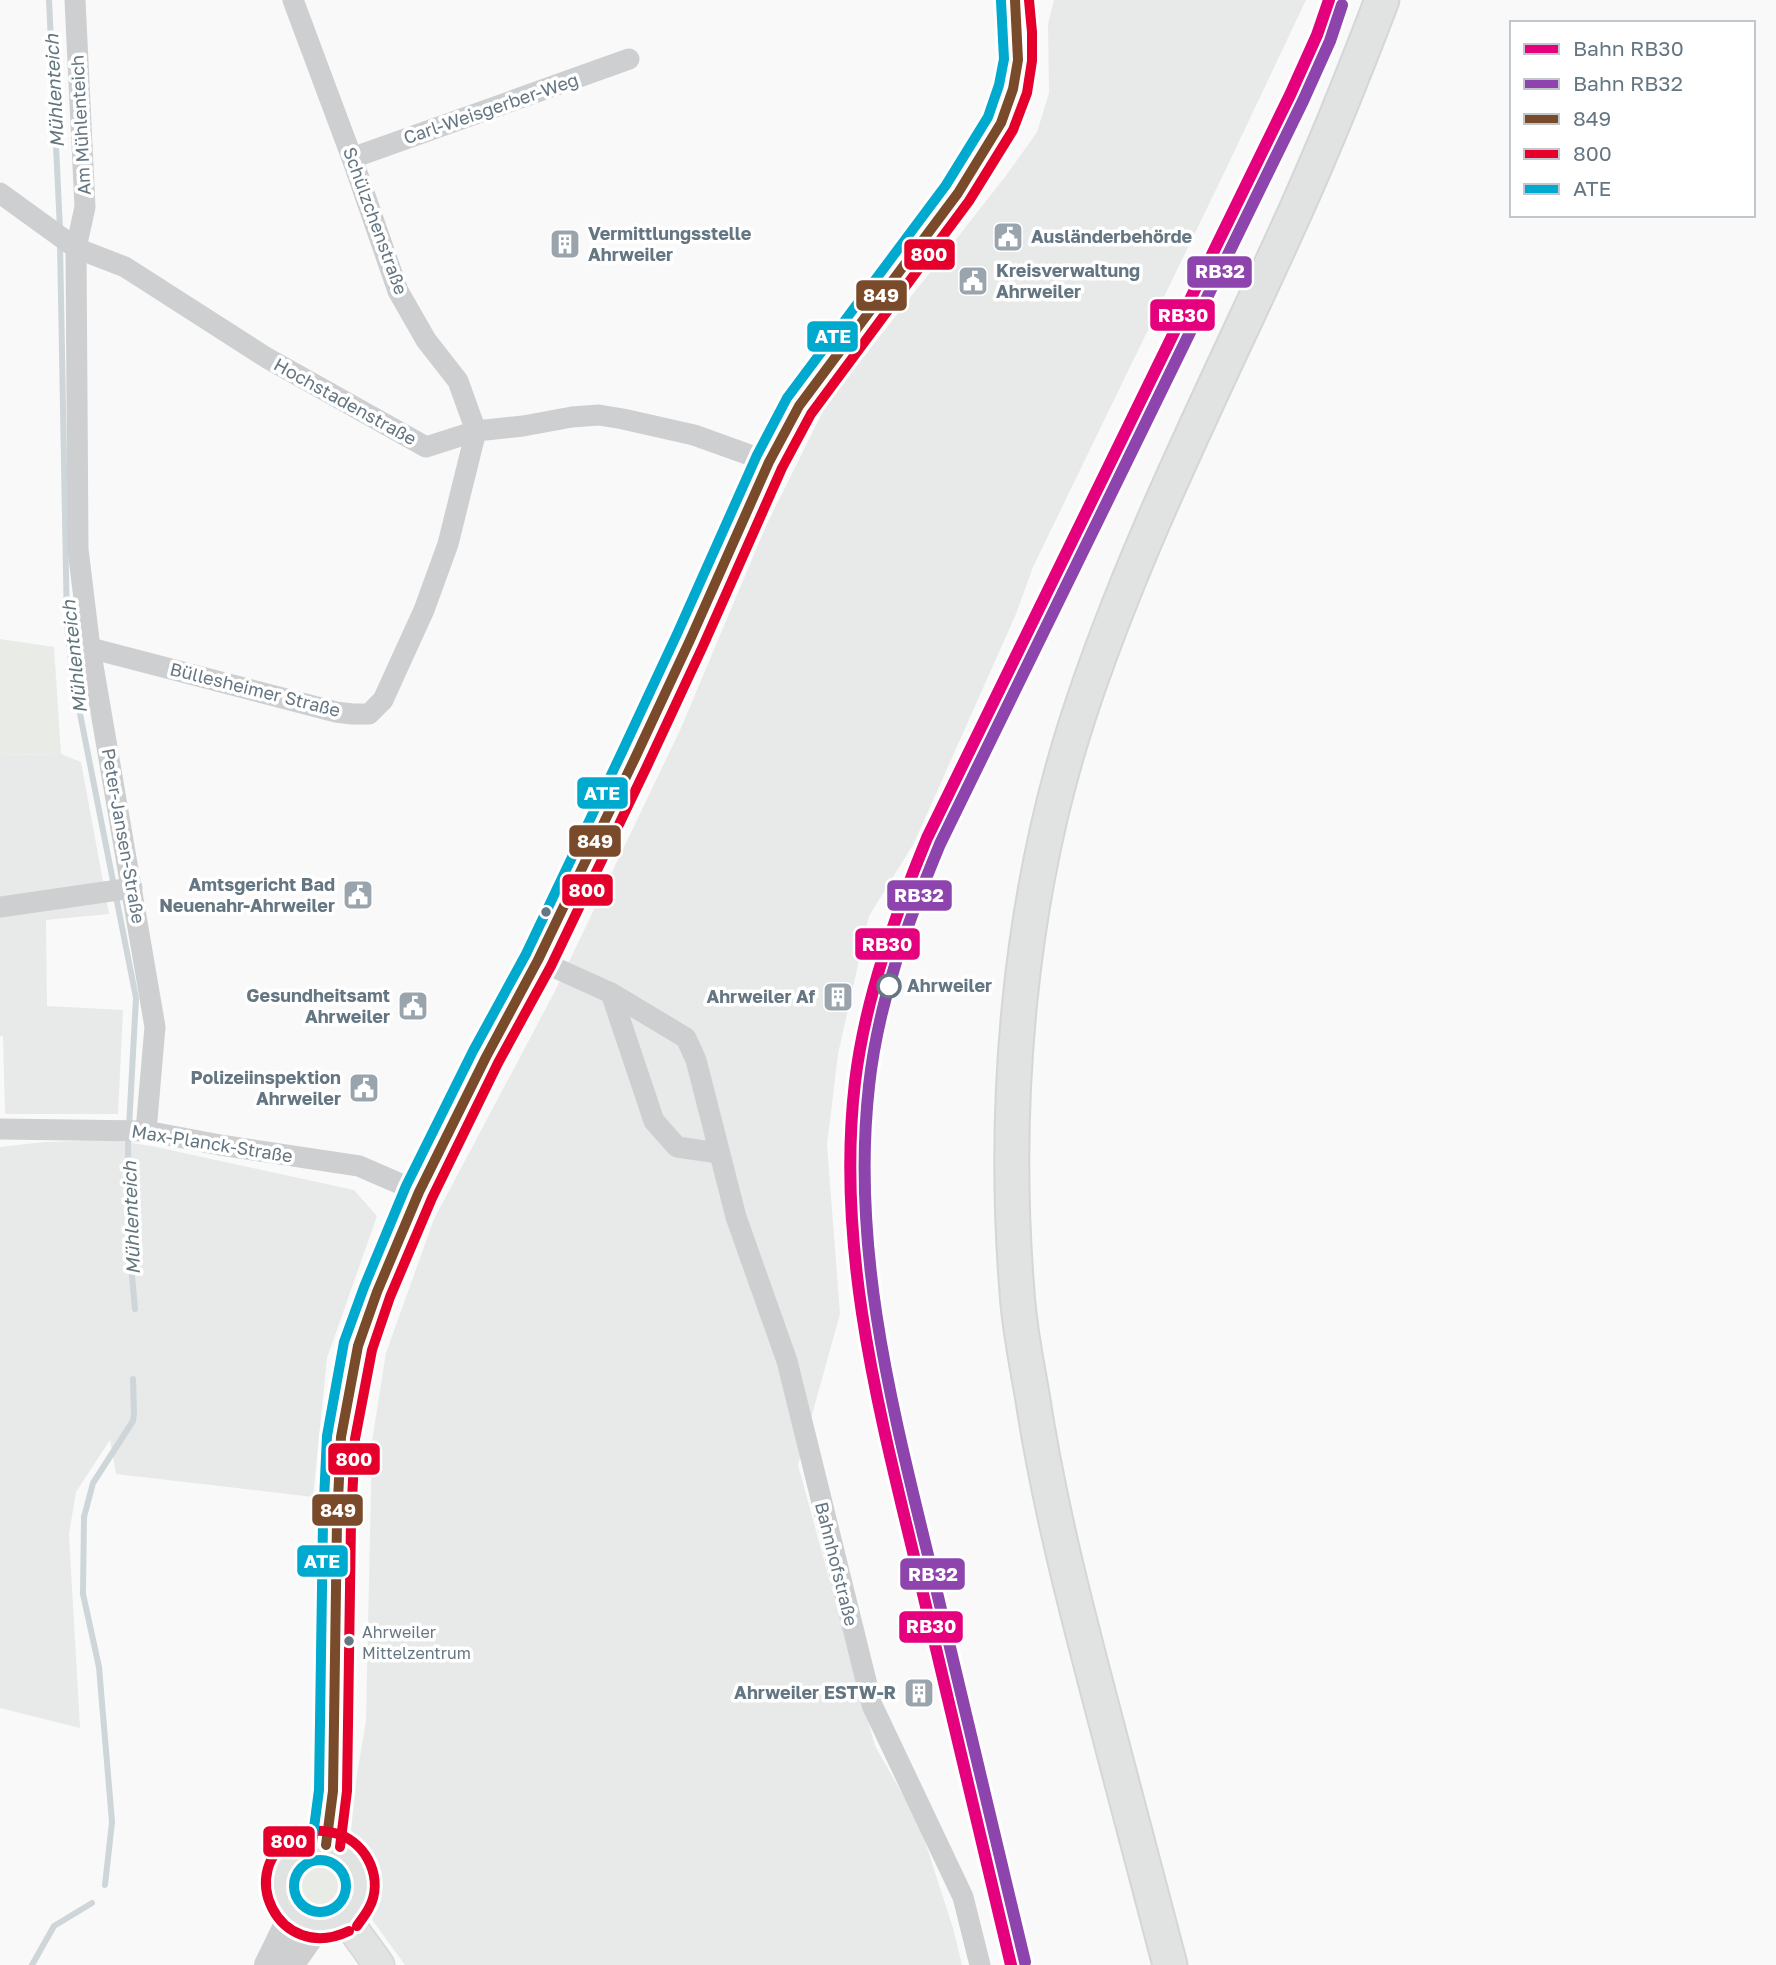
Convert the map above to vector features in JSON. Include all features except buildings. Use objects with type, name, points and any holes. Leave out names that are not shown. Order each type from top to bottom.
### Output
[{"type":"main road","points":[[326,1845],[333,1791],[337,1521],[341,1437],[358,1346],[377,1292],[419,1192],[538,960],[684,652],[769,462],[799,406],[958,193],[992,140],[1008,107],[1016,75],[1018,33],[1014,0]]},
{"type":"main road","points":[[1170,1965],[1066,1573],[1041,1457],[1017,1295],[1011,1153],[1016,1030],[1032,910],[1046,839],[1073,735],[1125,590],[1154,519],[1298,205],[1382,0]]},
{"type":"main road","points":[[1129,1808],[1159,1965]]},
{"type":"main road","points":[[1129,1808],[1192,1965]]},
{"type":"main road","points":[[326,1845],[339,1849],[358,1869],[360,1896],[354,1908],[333,1922],[303,1922],[289,1911],[282,1899],[279,1885],[282,1872],[299,1850],[326,1845]]},
{"type":"main road","points":[[333,1922],[379,1965]]},
{"type":"street","name":"Am Mühlenteich","points":[[65,241],[85,207],[75,0]]},
{"type":"street","name":"Schülzchenstraße","points":[[293,0],[398,291],[426,340],[458,381],[476,431]]},
{"type":"street","name":"Carl-Weisgerber-Weg","points":[[352,159],[629,59]]},
{"type":"street","name":"Hochstadenstraße","points":[[0,193],[65,241],[125,267],[267,358],[426,447],[476,431],[599,415],[694,435],[769,462]]},
{"type":"street","name":"Peter-Jansen-Straße","points":[[65,241],[78,549],[121,889],[155,1027],[134,1130]]},
{"type":"street","name":"Büllesheimer Straße","points":[[90,648],[336,712],[369,714],[383,700],[424,610],[448,544],[476,431]]},
{"type":"street","points":[[0,906],[121,889]]},
{"type":"street","name":"Bahnhofstraße","points":[[538,960],[611,993],[686,1038],[696,1060],[736,1217],[787,1361],[872,1705],[963,1897],[980,1965]]},
{"type":"street","points":[[611,993],[654,1121],[677,1147],[719,1153]]},
{"type":"street","name":"Max-Planck-Straße","points":[[0,1129],[134,1130],[359,1166],[419,1192]]},
{"type":"street","points":[[267,1965],[284,1932],[289,1911]]},
{"type":"street","points":[[291,1965],[310,1938],[333,1922]]},
{"type":"shaded area","points":[[1054,0],[1306,0],[1033,567],[1016,614],[914,843],[869,916],[838,1054],[827,1145],[840,1314],[798,1465],[875,1746],[919,1823],[953,1928],[962,1965],[405,1965],[373,1921],[351,1830],[366,1721],[372,1441],[386,1353],[434,1219],[554,993],[681,728],[766,526],[826,405],[1008,173],[1037,132],[1049,93],[1048,24]]},
{"type":"shaded area","points":[[0,639],[54,647],[61,754],[0,755]]},
{"type":"shaded area","points":[[61,754],[81,762],[109,914],[46,920],[47,1006],[123,1010],[118,1114],[5,1114],[3,1036],[0,1036],[0,755]]},
{"type":"shaded area","points":[[114,1140],[354,1190],[377,1216],[327,1358],[313,1497],[116,1474],[110,1440],[76,1492],[69,1534],[80,1728],[0,1708],[0,1147],[44,1142]]},
{"type":"shaded area","points":[[321,1851],[334,1854],[344,1861],[351,1871],[354,1884],[351,1897],[344,1907],[334,1914],[321,1917],[308,1914],[298,1907],[291,1897],[288,1884],[291,1871],[298,1861],[308,1854]]},
{"type":"waterway","name":"Mühlenteich","points":[[49,0],[60,229]]},
{"type":"waterway","name":"Mühlenteich","points":[[60,243],[67,627],[73,678],[136,998],[128,1145],[129,1243],[135,1309]]},
{"type":"waterway","name":"Mühlenteich","points":[[105,1885],[112,1822],[99,1667],[83,1594],[84,1517],[93,1483],[133,1421],[133,1379]]},
{"type":"waterway","name":"Mühlenteich","points":[[32,1965],[54,1926],[92,1903]]},
{"type":"rail line","name":"RB30","points":[[1011,1965],[891,1458],[865,1334],[851,1209],[850,1146],[860,1051],[883,958],[927,838],[1290,95],[1317,35],[1329,0]]},
{"type":"rail line","name":"RB32","points":[[1025,1962],[905,1458],[880,1336],[866,1212],[865,1149],[873,1055],[896,962],[940,844],[1303,101],[1330,41],[1342,5]]},
{"type":"transit line","name":"849","points":[[326,1845],[333,1791],[337,1521],[341,1437],[358,1346],[377,1292],[419,1192],[538,960],[635,758],[769,462],[799,406],[958,193],[1001,123],[1013,89],[1018,60],[1015,0]]},
{"type":"transit line","name":"800","points":[[340,1847],[347,1791],[351,1521],[355,1439],[372,1350],[390,1297],[432,1198],[498,1063],[551,966],[648,764],[782,468],[811,414],[969,201],[1013,130],[1027,93],[1032,61],[1029,0]]},
{"type":"transit line","name":"ATE","points":[[312,1843],[319,1790],[327,1436],[344,1342],[364,1287],[406,1186],[473,1051],[526,954],[677,634],[757,455],[787,398],[946,185],[988,117],[1004,59],[1001,1]]},
{"type":"transit line","name":"800","points":[[349,1931],[324,1938],[302,1935],[284,1924],[272,1908],[266,1889],[268,1869],[277,1851],[296,1836],[306,1832],[333,1832],[349,1839],[365,1854],[374,1875],[375,1886],[369,1908],[357,1926]]},
{"type":"transit line","name":"ATE","points":[[320,1860],[339,1867],[346,1886],[339,1905],[320,1912],[301,1905],[294,1886],[301,1867],[320,1860]]},
{"type":"place","name":"Ausländerbehörde","points":[[1008,237]]},
{"type":"place","name":"Vermittlungsstelle Ahrweiler","points":[[565,244]]},
{"type":"place","name":"Kreisverwaltung Ahrweiler","points":[[973,281]]},
{"type":"place","name":"Amtsgericht Bad Neuenahr-Ahrweiler","points":[[358,895]]},
{"type":"place","name":"Ahrweiler","points":[[889,986]]},
{"type":"place","name":"Ahrweiler Af","points":[[838,997]]},
{"type":"place","name":"Gesundheitsamt Ahrweiler","points":[[413,1006]]},
{"type":"place","name":"Polizeiinspektion Ahrweiler","points":[[364,1088]]},
{"type":"place","name":"Ahrweiler Mittelzentrum","points":[[349,1641]]},
{"type":"place","name":"Ahrweiler ESTW-R","points":[[919,1693]]}]
